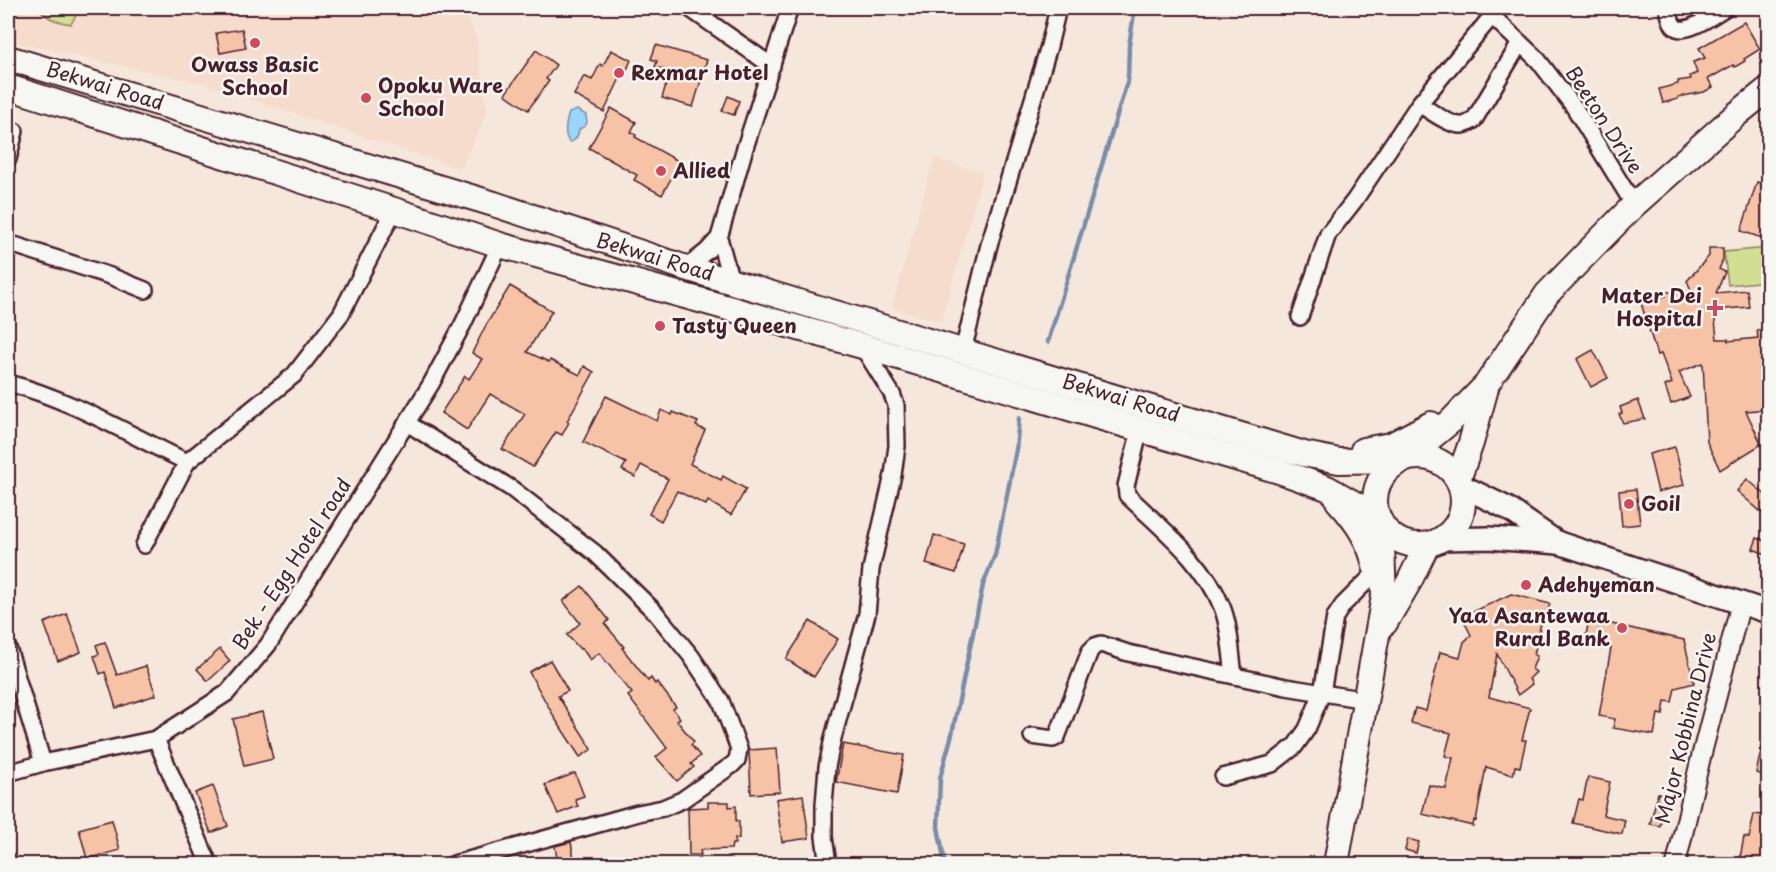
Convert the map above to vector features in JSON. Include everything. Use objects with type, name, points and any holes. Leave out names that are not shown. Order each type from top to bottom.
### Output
[{"type":"highway","name":"Bekwai Road","points":[[8,58],[494,204],[686,268],[1304,454]]},
{"type":"highway","name":"Bekwai Road","points":[[8,87],[500,246],[862,346],[1279,471],[1327,488],[1380,520]]},
{"type":"highway","points":[[1336,864],[1385,588],[1380,520],[1375,504],[1376,491],[1381,478],[1390,468],[1450,422],[1479,393],[1547,294],[1634,205],[1768,89]]},
{"type":"highway","points":[[357,198],[367,166]]},
{"type":"highway","points":[[1304,454],[1369,450],[1391,445],[1479,393]]},
{"type":"highway","points":[[1459,483],[1471,443],[1479,393]]},
{"type":"highway","points":[[1304,454],[1339,461],[1403,460],[1420,457],[1436,460],[1449,468],[1459,483],[1463,497],[1458,522],[1451,532],[1434,542],[1409,544],[1393,537],[1380,520]]},
{"type":"highway","points":[[1327,488],[1354,518],[1368,542],[1376,572],[1379,628]]},
{"type":"highway","points":[[1379,628],[1434,542]]},
{"type":"main road","points":[[1459,483],[1507,507],[1559,543]]},
{"type":"main road","points":[[1434,542],[1489,538],[1559,543],[1768,612]]},
{"type":"street","points":[[689,8],[772,66]]},
{"type":"street","points":[[686,268],[719,238],[790,8]]},
{"type":"street","points":[[963,351],[989,245],[1049,46],[1058,8]]},
{"type":"street","points":[[1668,8],[1670,19],[1680,30],[1689,28],[1725,8]]},
{"type":"street","points":[[1300,316],[1328,234],[1354,201],[1419,104],[1490,12]]},
{"type":"street","name":"Beeton Drive","points":[[1490,12],[1538,60],[1580,114],[1634,205]]},
{"type":"street","points":[[1419,104],[1453,124],[1461,126],[1474,120],[1520,43]]},
{"type":"street","points":[[8,129],[15,131],[8,159]]},
{"type":"street","points":[[144,545],[187,462],[294,375],[341,314],[394,210]]},
{"type":"street","points":[[719,238],[731,281]]},
{"type":"street","points":[[8,243],[110,276],[145,290]]},
{"type":"street","name":"Bek - Egg Hotel road","points":[[8,773],[43,763],[156,739],[227,693],[268,645],[431,384],[500,246]]},
{"type":"street","points":[[828,864],[824,837],[827,767],[867,614],[871,569],[893,475],[897,446],[896,405],[892,394],[862,346]]},
{"type":"street","points":[[8,383],[32,389],[66,403],[187,462]]},
{"type":"street","points":[[407,423],[512,489],[595,553],[629,586],[655,612],[697,665],[721,701],[739,749],[737,760],[732,765],[673,804],[454,864]]},
{"type":"street","points":[[1140,429],[1126,486],[1127,495],[1197,563],[1219,600],[1226,619],[1234,675]]},
{"type":"street","points":[[1223,777],[1272,764],[1295,746],[1307,729],[1322,693],[1335,618],[1343,605],[1376,572]]},
{"type":"street","name":"Major Kobbina Drive","points":[[1676,864],[1741,603]]},
{"type":"street","points":[[1032,736],[1053,739],[1057,737],[1090,651],[1101,644],[1128,653],[1286,687],[1366,700]]},
{"type":"street","points":[[8,648],[43,763]]},
{"type":"street","points":[[156,739],[209,864]]},
{"type":"shaded area","name":"Opoku Ware School","points":[[8,8],[463,8],[476,37],[487,112],[461,169],[205,84],[8,41]]},
{"type":"shaded area","points":[[934,158],[983,173],[941,322],[892,308]]},
{"type":"green space","points":[[39,8],[80,8],[71,24],[45,15]]},
{"type":"green space","points":[[1768,248],[1768,281],[1728,285],[1724,252]]},
{"type":"water","points":[[577,110],[586,115],[587,123],[579,129],[575,139],[569,142],[566,132],[567,120],[569,113]]},
{"type":"building","points":[[1744,22],[1760,49],[1735,67],[1733,65],[1708,79],[1713,87],[1704,92],[1678,97],[1678,99],[1663,103],[1659,89],[1678,84],[1678,81],[1691,79],[1690,76],[1697,73],[1693,62],[1705,58],[1699,48]]},
{"type":"building","points":[[242,29],[246,48],[220,53],[216,33]]},
{"type":"building","points":[[656,45],[707,60],[693,107],[662,98],[670,71],[655,67],[657,61],[651,59]]},
{"type":"building","points":[[536,50],[556,65],[546,79],[549,81],[528,110],[505,94]]},
{"type":"building","points":[[611,50],[631,60],[604,112],[574,95],[584,76],[592,80],[600,64],[603,66]]},
{"type":"building","points":[[728,96],[739,101],[734,115],[722,111]]},
{"type":"building","points":[[611,108],[636,122],[631,132],[636,135],[635,137],[680,162],[662,195],[634,180],[637,175],[589,148]]},
{"type":"building","points":[[1757,182],[1768,185],[1768,240],[1741,231]]},
{"type":"building","points":[[1709,248],[1723,248],[1723,260],[1719,269],[1725,272],[1716,293],[1747,290],[1749,307],[1714,310],[1717,339],[1728,339],[1728,341],[1758,338],[1757,330],[1768,329],[1768,409],[1746,411],[1760,445],[1720,470],[1707,442],[1703,363],[1679,372],[1690,397],[1671,404],[1665,386],[1672,383],[1661,354],[1657,355],[1641,303],[1666,296],[1665,292],[1692,292],[1687,281],[1709,256]]},
{"type":"building","points":[[510,286],[552,311],[527,352],[549,362],[550,360],[580,375],[584,366],[594,372],[567,421],[569,422],[562,435],[556,432],[533,467],[502,449],[525,414],[490,394],[467,430],[441,413],[465,376],[469,379],[482,359],[472,353]]},
{"type":"building","points":[[1593,350],[1608,378],[1591,387],[1577,359]]},
{"type":"building","points":[[606,396],[657,421],[661,410],[698,422],[696,426],[705,430],[690,464],[721,480],[723,476],[746,489],[731,515],[708,501],[706,505],[677,491],[661,521],[649,514],[668,479],[641,465],[635,477],[622,470],[626,463],[583,442]]},
{"type":"building","points":[[1638,400],[1645,419],[1623,423],[1619,414],[1622,413],[1620,407]]},
{"type":"building","points":[[1675,447],[1684,485],[1658,492],[1649,454]]},
{"type":"building","points":[[1747,479],[1768,497],[1768,518],[1737,491]]},
{"type":"building","points":[[1636,489],[1640,524],[1622,526],[1619,491]]},
{"type":"building","points":[[934,535],[964,544],[956,573],[926,564]]},
{"type":"building","points":[[1757,538],[1768,542],[1768,555],[1753,549]]},
{"type":"building","points":[[582,586],[609,620],[605,624],[624,647],[622,648],[648,681],[651,678],[655,684],[657,682],[676,707],[673,709],[680,718],[677,721],[694,742],[691,745],[700,756],[691,764],[694,767],[677,781],[656,757],[667,748],[628,696],[632,693],[599,653],[590,660],[582,648],[580,649],[567,635],[580,623],[563,601]]},
{"type":"building","points":[[1511,594],[1550,604],[1546,615],[1543,614],[1534,655],[1537,656],[1532,669],[1536,672],[1529,679],[1532,684],[1518,695],[1497,654],[1489,697],[1530,708],[1522,740],[1526,740],[1520,767],[1515,766],[1513,775],[1486,767],[1476,821],[1474,820],[1473,826],[1422,814],[1429,785],[1446,789],[1453,758],[1445,756],[1451,733],[1411,723],[1415,708],[1426,711],[1440,652],[1460,657],[1464,642],[1471,635],[1462,617]]},
{"type":"building","points":[[67,614],[81,652],[58,661],[44,623]]},
{"type":"building","points":[[1589,619],[1684,640],[1694,683],[1675,688],[1672,702],[1665,701],[1663,715],[1658,714],[1654,735],[1613,728],[1615,719],[1599,716],[1611,648],[1585,641]]},
{"type":"building","points":[[810,621],[838,639],[814,677],[786,659]]},
{"type":"building","points":[[105,642],[117,675],[146,666],[156,695],[116,708],[105,672],[100,674],[94,656],[99,654],[96,645]]},
{"type":"building","points":[[220,649],[230,661],[208,681],[197,669]]},
{"type":"building","points":[[550,660],[568,691],[558,696],[592,749],[580,757],[529,672]]},
{"type":"building","points":[[262,712],[273,759],[244,766],[233,719]]},
{"type":"building","points":[[1764,738],[1768,739],[1768,776],[1756,773]]},
{"type":"building","points":[[843,744],[904,755],[897,794],[836,782]]},
{"type":"building","points":[[777,748],[780,792],[751,794],[749,750]]},
{"type":"building","points":[[575,773],[584,796],[575,799],[578,806],[558,814],[545,785]]},
{"type":"building","points":[[1588,777],[1610,782],[1603,815],[1625,820],[1622,834],[1573,823],[1579,799],[1583,800]]},
{"type":"building","points":[[213,786],[228,826],[211,833],[195,793]]},
{"type":"building","points":[[1658,793],[1668,795],[1660,826],[1650,824]]},
{"type":"building","points":[[803,795],[809,838],[782,842],[776,799]]},
{"type":"building","points":[[708,802],[729,802],[729,807],[736,806],[739,839],[735,838],[735,844],[732,844],[731,849],[700,850],[701,855],[689,855],[688,808],[708,807]]},
{"type":"building","points":[[1754,814],[1768,816],[1768,864],[1740,858],[1744,837],[1749,838]]},
{"type":"building","points":[[112,820],[120,850],[87,859],[79,829]]},
{"type":"building","points":[[1408,839],[1419,842],[1416,853],[1405,850]]},
{"type":"building","points":[[571,842],[575,864],[558,864],[555,846]]},
{"type":"waterway","points":[[1048,342],[1128,79],[1129,45],[1135,8]]},
{"type":"waterway","points":[[945,864],[938,827],[940,778],[952,734],[983,585],[995,555],[1016,450],[1019,418]]},
{"type":"place","name":"Owass Basic School","points":[[255,43]]},
{"type":"place","name":"Rexmar Hotel","points":[[619,73]]},
{"type":"place","name":"Opoku Ware School","points":[[366,98]]},
{"type":"place","name":"Allied","points":[[661,171]]},
{"type":"place","name":"Mater Dei Hospital","points":[[1715,308]]},
{"type":"place","name":"Tasty Queen","points":[[660,326]]},
{"type":"place","name":"Goil","points":[[1629,504]]},
{"type":"place","name":"Adehyeman","points":[[1526,585]]},
{"type":"place","name":"Yaa Asantewaa Rural Bank","points":[[1622,628]]}]
